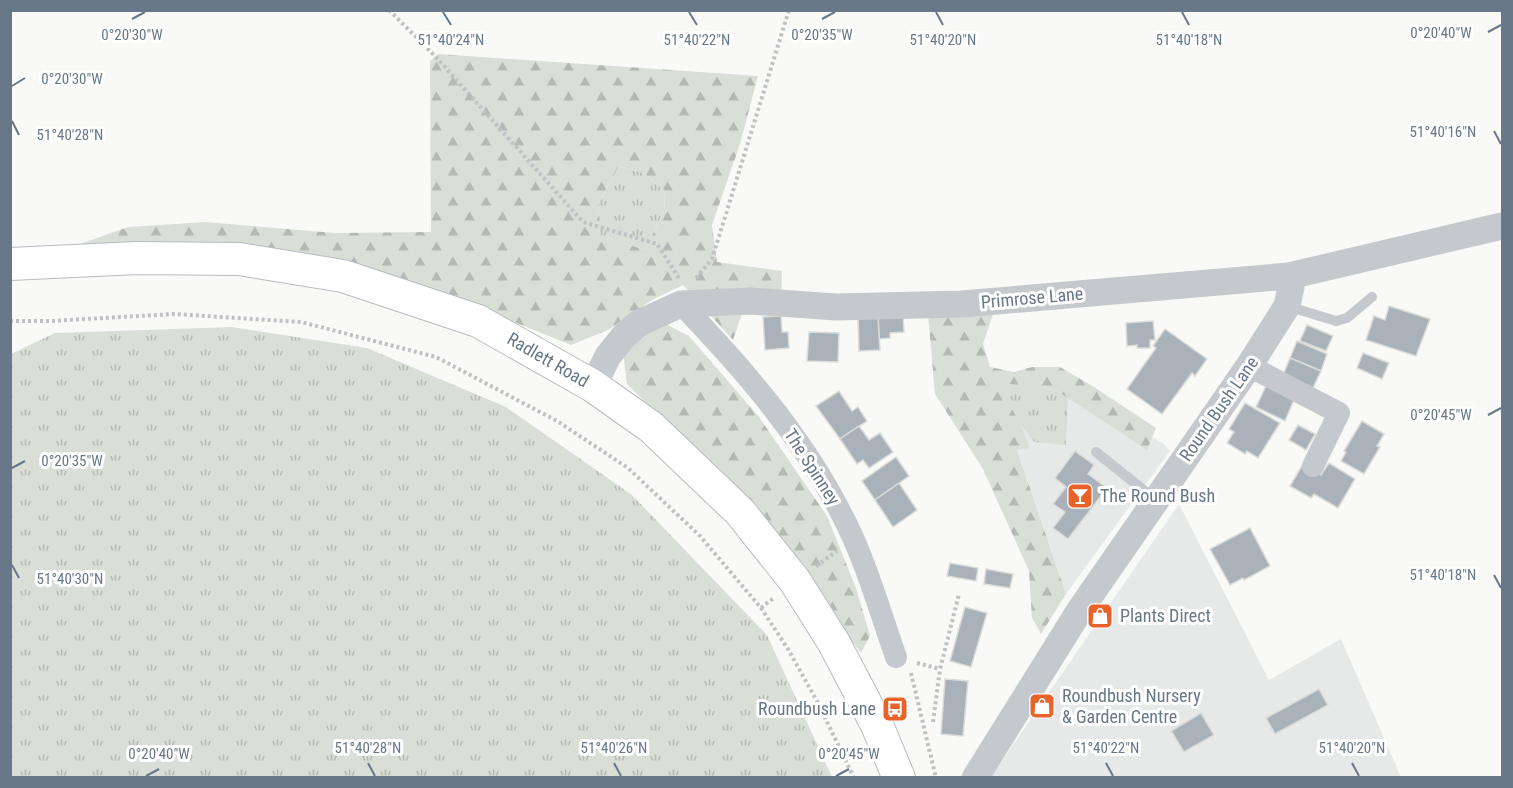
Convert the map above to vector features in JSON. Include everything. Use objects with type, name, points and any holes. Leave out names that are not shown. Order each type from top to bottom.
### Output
[{"type":"main road","name":"Radlett Road","points":[[10,264],[137,258],[238,259],[343,276],[478,321],[593,386],[651,427],[740,512],[795,581],[834,643],[877,725],[899,777]]},
{"type":"street","name":"Primrose Lane","points":[[593,386],[608,356],[624,336],[639,323],[683,297],[836,307],[962,304],[1289,276],[1503,226]]},
{"type":"street","name":"Round Bush Lane","points":[[975,777],[1080,610],[1250,366],[1287,306],[1291,287],[1289,276]]},
{"type":"street","name":"The Spinney","points":[[683,297],[743,369],[800,446],[841,511],[903,662]]},
{"type":"street","points":[[1250,366],[1339,413],[1313,466]]},
{"type":"lane","points":[[1287,306],[1336,321],[1347,318],[1372,297]]},
{"type":"lane","points":[[1096,452],[1156,500]]},
{"type":"path","points":[[389,10],[435,56],[583,222],[657,244],[680,279],[683,297]]},
{"type":"path","points":[[683,297],[712,259],[789,10]]},
{"type":"path","points":[[10,321],[174,314],[301,322],[436,357],[557,421],[628,468],[700,536],[761,608],[788,649],[818,703],[854,777]]},
{"type":"path","points":[[815,566],[854,539]]},
{"type":"path","points":[[933,722],[939,669],[959,594]]},
{"type":"path","points":[[761,608],[775,597]]},
{"type":"path","points":[[903,662],[936,777]]},
{"type":"shaded area","points":[[1052,374],[1164,444],[1170,451],[1066,594],[993,379]]},
{"type":"shaded area","points":[[1179,504],[1269,680],[1341,639],[1401,777],[990,778]]},
{"type":"green space","points":[[438,54],[758,76],[740,144],[712,225],[717,262],[782,271],[781,296],[745,305],[733,340],[683,285],[652,300],[608,330],[571,345],[428,287],[357,263],[205,244],[80,244],[128,227],[205,222],[335,233],[431,232],[430,61]],"holes":[[[619,166],[644,173],[665,191],[664,211],[645,250],[601,236],[598,204]]]},
{"type":"green space","points":[[619,166],[644,173],[665,191],[664,211],[645,250],[600,236],[598,204]]},
{"type":"green space","points":[[994,311],[983,344],[990,367],[1014,372],[1032,367],[1060,367],[1156,428],[1147,450],[1051,387],[1009,384],[1009,403],[1030,448],[1017,450],[1066,594],[1041,634],[1032,618],[1029,571],[983,469],[935,394],[928,314]]},
{"type":"green space","points":[[666,324],[689,336],[759,417],[827,516],[856,588],[870,636],[861,653],[775,538],[715,472],[627,384],[623,352],[636,336]]},
{"type":"green space","points":[[232,327],[367,348],[506,407],[632,495],[767,635],[832,777],[11,777],[11,354],[55,333]]},
{"type":"green space","points":[[1009,384],[1051,387],[1068,399],[1066,445],[1034,442],[1014,415],[1009,401]]},
{"type":"building","points":[[1389,306],[1430,319],[1416,356],[1366,340],[1374,316],[1385,320]]},
{"type":"building","points":[[781,316],[782,332],[788,332],[789,348],[765,350],[763,317]]},
{"type":"building","points":[[903,316],[904,332],[890,333],[890,338],[879,339],[878,317]]},
{"type":"building","points":[[878,317],[880,350],[859,351],[858,318]]},
{"type":"building","points":[[1153,321],[1155,340],[1150,340],[1150,348],[1137,348],[1137,345],[1127,346],[1126,323]]},
{"type":"building","points":[[1307,325],[1333,336],[1326,351],[1300,341]]},
{"type":"building","points":[[1165,329],[1207,359],[1195,376],[1192,373],[1162,414],[1127,389],[1156,348],[1153,346]]},
{"type":"building","points":[[809,332],[839,333],[838,362],[807,361]]},
{"type":"building","points":[[1297,341],[1327,354],[1321,371],[1290,358]]},
{"type":"building","points":[[1363,353],[1389,363],[1382,379],[1357,368]]},
{"type":"building","points":[[1290,358],[1321,371],[1313,388],[1283,375]]},
{"type":"building","points":[[1267,384],[1295,397],[1285,421],[1256,407]]},
{"type":"building","points":[[839,391],[852,411],[858,407],[867,421],[840,439],[816,406]]},
{"type":"building","points":[[1245,403],[1280,423],[1258,458],[1247,451],[1245,454],[1227,443],[1234,432],[1229,429]]},
{"type":"building","points":[[1362,421],[1384,434],[1377,446],[1380,447],[1364,474],[1341,461],[1346,452],[1344,451]]},
{"type":"building","points":[[1298,425],[1315,434],[1306,450],[1289,440]]},
{"type":"building","points":[[859,426],[869,440],[880,433],[893,452],[869,468],[863,460],[857,464],[840,439]]},
{"type":"building","name":"The Round Bush","points":[[1075,451],[1094,465],[1088,474],[1107,488],[1068,539],[1053,528],[1065,512],[1053,504],[1066,487],[1055,478]]},
{"type":"building","points":[[896,457],[909,476],[875,500],[862,481]]},
{"type":"building","points":[[1329,463],[1355,479],[1338,508],[1314,494],[1311,498],[1290,486],[1303,464],[1321,475]]},
{"type":"building","points":[[899,483],[917,510],[893,527],[875,500]]},
{"type":"building","points":[[1250,528],[1270,566],[1230,585],[1210,549]]},
{"type":"building","points":[[950,563],[978,568],[976,581],[947,576]]},
{"type":"building","points":[[986,569],[1013,574],[1010,588],[984,584]]},
{"type":"building","points":[[965,607],[987,613],[971,667],[950,661]]},
{"type":"building","points":[[945,679],[968,681],[963,736],[941,734]]},
{"type":"building","points":[[1319,689],[1328,705],[1275,734],[1266,718]]},
{"type":"building","points":[[1201,713],[1214,735],[1184,752],[1171,731]]},
{"type":"place","name":"The Round Bush","points":[[1080,496]]},
{"type":"place","name":"Plants Direct","points":[[1100,616]]},
{"type":"place","name":"Roundbush Nursery & Garden Centre","points":[[1042,706]]},
{"type":"place","name":"Roundbush Lane","points":[[895,709]]}]
